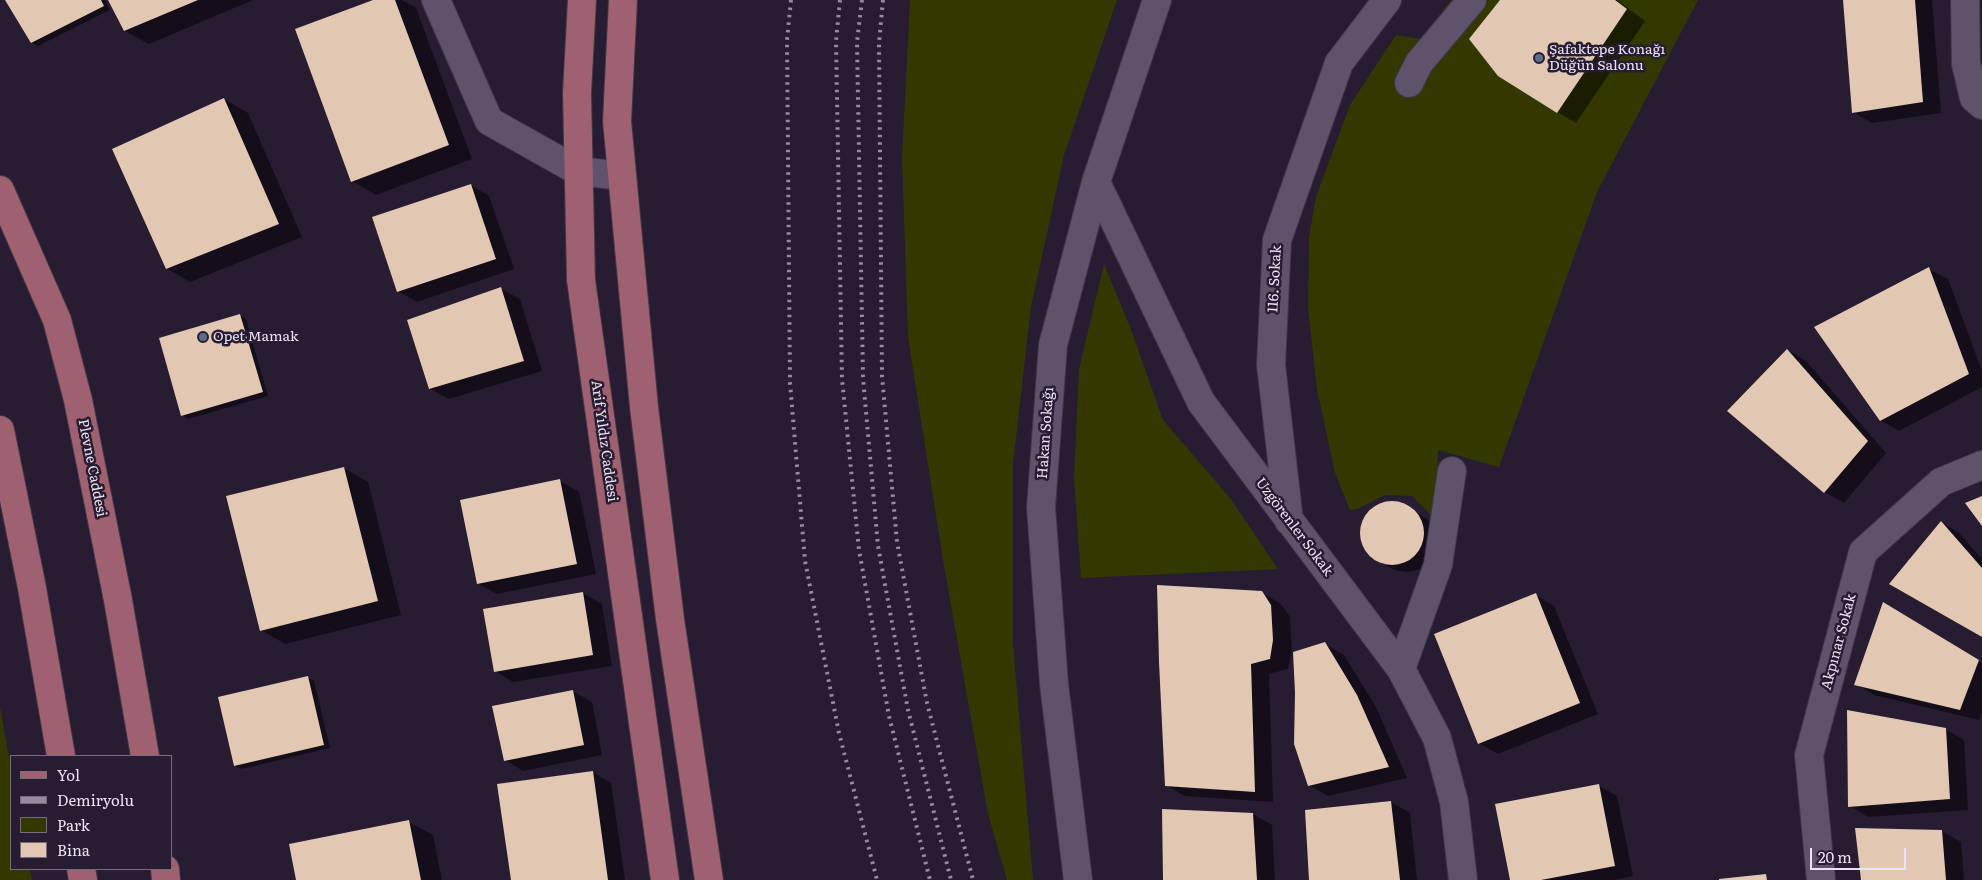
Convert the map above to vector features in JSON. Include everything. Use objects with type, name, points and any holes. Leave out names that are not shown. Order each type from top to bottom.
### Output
[{"type":"main road","name":"Arif Yıldız Caddesi","points":[[582,0],[576,93],[581,280],[665,880]]},
{"type":"main road","points":[[623,0],[617,121],[644,407],[669,610],[709,880]]},
{"type":"main road","name":"Plevne Caddesi","points":[[0,190],[57,320],[78,400],[118,600],[145,755]]},
{"type":"main road","points":[[0,430],[32,588],[61,755]]},
{"type":"street","points":[[436,0],[489,121],[578,171],[622,176]]},
{"type":"street","name":"Hakan Sokağı","points":[[1078,880],[1054,684],[1041,507],[1053,345],[1096,182],[1157,0]]},
{"type":"street","name":"116. Sokak","points":[[1290,523],[1271,365],[1277,240],[1339,62],[1387,0]]},
{"type":"street","points":[[1409,83],[1419,63],[1472,0]]},
{"type":"street","points":[[1965,0],[1966,64],[1974,98],[1982,105]]},
{"type":"street","name":"Uzgörenler Sokak","points":[[1096,182],[1200,402],[1402,670],[1437,738],[1454,802],[1463,880]]},
{"type":"street","name":"Akpınar Sokak","points":[[1821,880],[1809,754],[1863,552],[1941,482],[1982,465]]},
{"type":"street","points":[[1402,670],[1438,565],[1452,470]]},
{"type":"green space","points":[[910,0],[1117,0],[1064,155],[1031,307],[1013,464],[1013,644],[1033,880],[1007,880],[988,814],[943,560],[908,337],[902,157]]},
{"type":"green space","points":[[1451,0],[1698,0],[1597,192],[1499,467],[1438,450],[1436,499],[1432,516],[1412,496],[1386,495],[1357,509],[1350,510],[1335,473],[1317,389],[1308,308],[1309,237],[1316,197],[1350,105],[1396,35],[1421,39]]},
{"type":"green space","points":[[1104,264],[1130,327],[1163,420],[1230,498],[1278,569],[1081,578],[1074,478],[1079,369]]},
{"type":"green space","points":[[0,707],[10,762],[10,870],[30,870],[32,880],[0,880]]},
{"type":"building","points":[[5,0],[101,0],[104,6],[31,43]]},
{"type":"building","points":[[108,0],[198,0],[124,31]]},
{"type":"building","points":[[373,0],[395,0],[449,145],[351,182],[295,29]]},
{"type":"building","name":"Şafaktepe Konağı Düğün Salonu","points":[[1500,0],[1615,0],[1627,9],[1557,113],[1498,76],[1469,39]]},
{"type":"building","points":[[1843,0],[1915,0],[1923,102],[1852,113]]},
{"type":"building","points":[[224,98],[279,224],[166,269],[112,149]]},
{"type":"building","points":[[471,184],[496,259],[397,292],[372,217]]},
{"type":"building","points":[[1929,267],[1969,374],[1880,421],[1814,327]]},
{"type":"building","points":[[501,287],[524,361],[429,389],[407,320]]},
{"type":"building","points":[[240,314],[263,392],[181,416],[159,338]]},
{"type":"building","points":[[1787,349],[1868,441],[1824,493],[1727,411]]},
{"type":"building","points":[[344,467],[378,601],[260,631],[226,496]]},
{"type":"building","points":[[560,479],[577,564],[477,584],[460,500]]},
{"type":"building","points":[[1982,496],[1982,526],[1965,503]]},
{"type":"building","points":[[1392,501],[1410,506],[1415,510],[1419,515],[1424,533],[1419,551],[1415,556],[1410,560],[1392,565],[1374,560],[1369,556],[1365,551],[1360,533],[1365,515],[1369,510],[1374,506]]},
{"type":"building","points":[[1941,521],[1982,568],[1982,637],[1889,584]]},
{"type":"building","points":[[1157,585],[1262,591],[1271,605],[1273,640],[1270,659],[1251,664],[1255,792],[1165,786]]},
{"type":"building","points":[[583,592],[593,655],[494,672],[483,609]]},
{"type":"building","points":[[1536,593],[1580,703],[1478,744],[1434,634]]},
{"type":"building","points":[[1883,602],[1979,660],[1960,710],[1854,685]]},
{"type":"building","points":[[1325,642],[1357,695],[1389,767],[1308,786],[1294,744],[1295,693],[1293,652]]},
{"type":"building","points":[[308,676],[324,745],[234,766],[218,697]]},
{"type":"building","points":[[573,690],[584,745],[504,761],[492,706]]},
{"type":"building","points":[[1847,710],[1946,728],[1950,799],[1848,807]]},
{"type":"building","points":[[593,771],[608,880],[511,880],[497,784]]},
{"type":"building","points":[[1599,784],[1615,866],[1541,880],[1510,880],[1495,804]]},
{"type":"building","points":[[1391,801],[1400,880],[1309,880],[1305,810]]},
{"type":"building","points":[[1162,809],[1253,813],[1257,880],[1163,880]]},
{"type":"building","points":[[409,820],[421,880],[296,880],[289,844]]},
{"type":"building","points":[[1855,828],[1942,830],[1946,880],[1861,880]]},
{"type":"building","points":[[1766,874],[1767,880],[1719,880],[1719,879]]},
{"type":"railway","points":[[791,0],[787,40],[790,383],[805,561],[839,733],[877,880]]},
{"type":"railway","points":[[840,0],[836,41],[842,379],[859,550],[889,716],[930,880]]},
{"type":"railway","points":[[862,0],[857,42],[863,378],[878,546],[908,710],[951,880]]},
{"type":"railway","points":[[883,0],[879,43],[882,376],[897,542],[927,703],[973,880]]},
{"type":"place","name":"Şafaktepe Konağı Düğün Salonu","points":[[1539,58]]},
{"type":"place","name":"Opet Mamak","points":[[203,337]]}]
